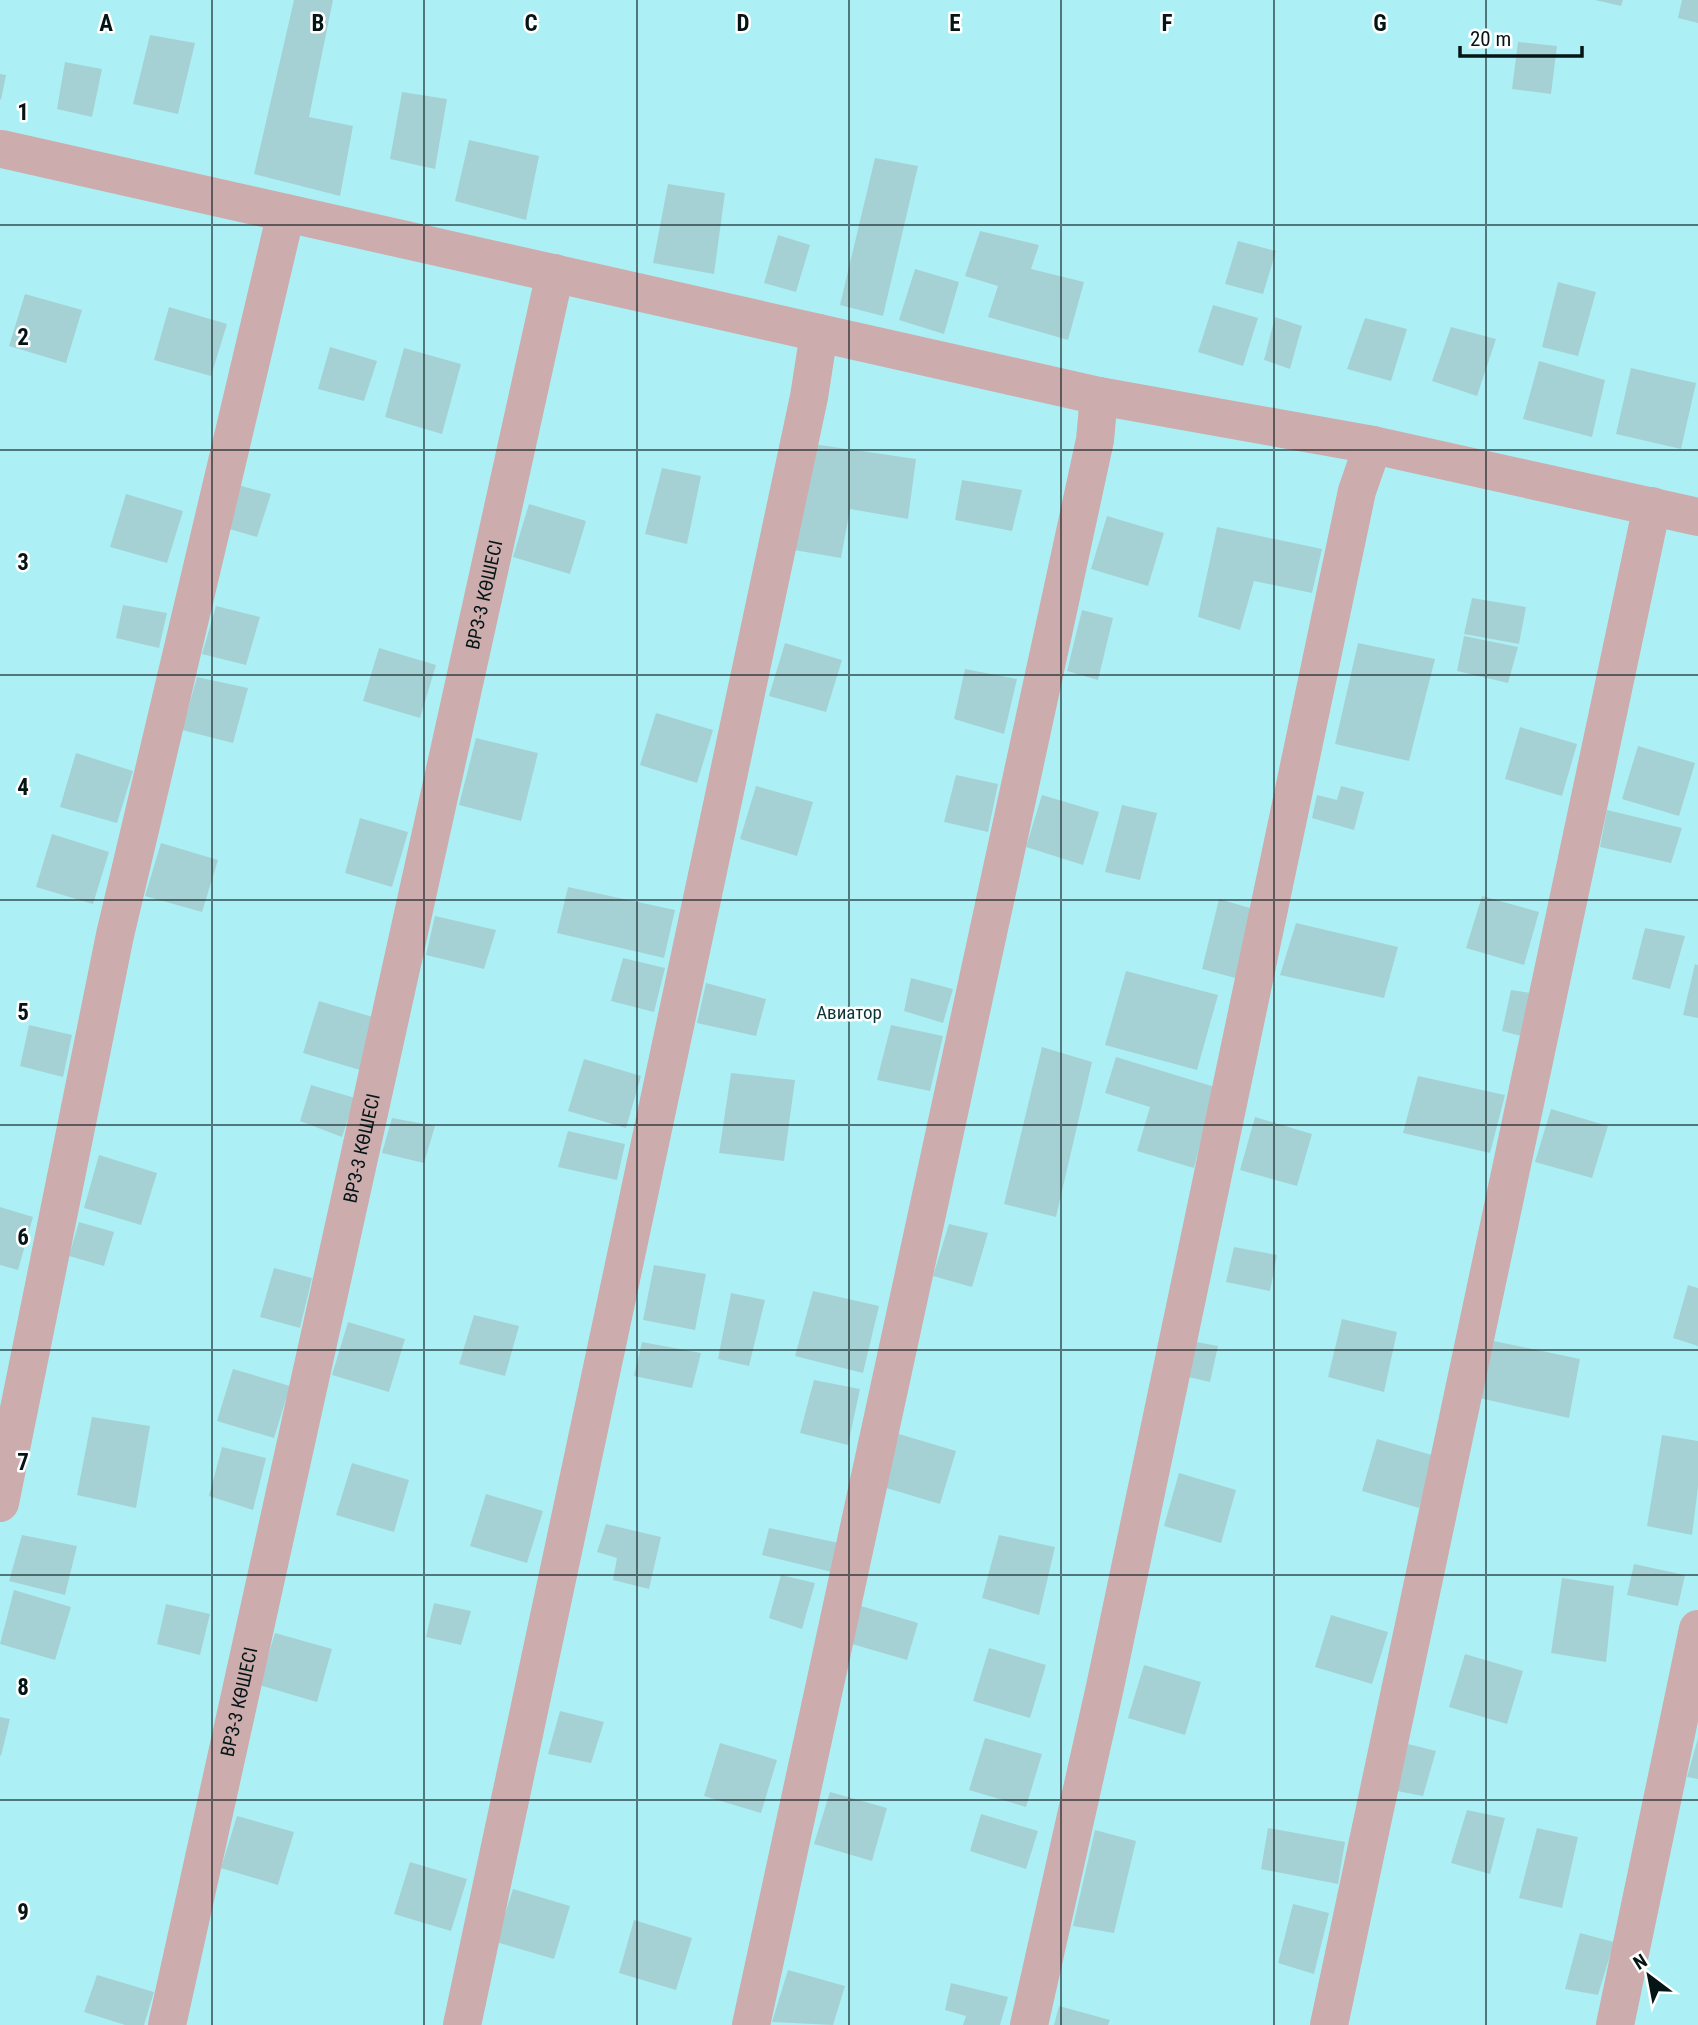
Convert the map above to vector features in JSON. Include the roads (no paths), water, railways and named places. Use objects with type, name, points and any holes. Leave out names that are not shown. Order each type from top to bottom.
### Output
[{"type":"street","points":[[1,153],[286,213],[1100,396],[1373,445],[1698,517]]},
{"type":"street","points":[[0,1503],[115,935],[286,213]]},
{"type":"street","name":"ВРЗ-3 КӨШЕСІ","points":[[167,2025],[555,273]]},
{"type":"street","points":[[462,2025],[809,397],[819,333]]},
{"type":"street","points":[[751,2025],[1095,440],[1100,396]]},
{"type":"street","points":[[1028,2025],[1105,1687],[1357,491],[1373,445]]},
{"type":"street","points":[[1329,2025],[1652,506]]},
{"type":"street","points":[[1615,2025],[1698,1629]]},
{"type":"park label","name":"Авиатор","points":[[849,1012]]}]
